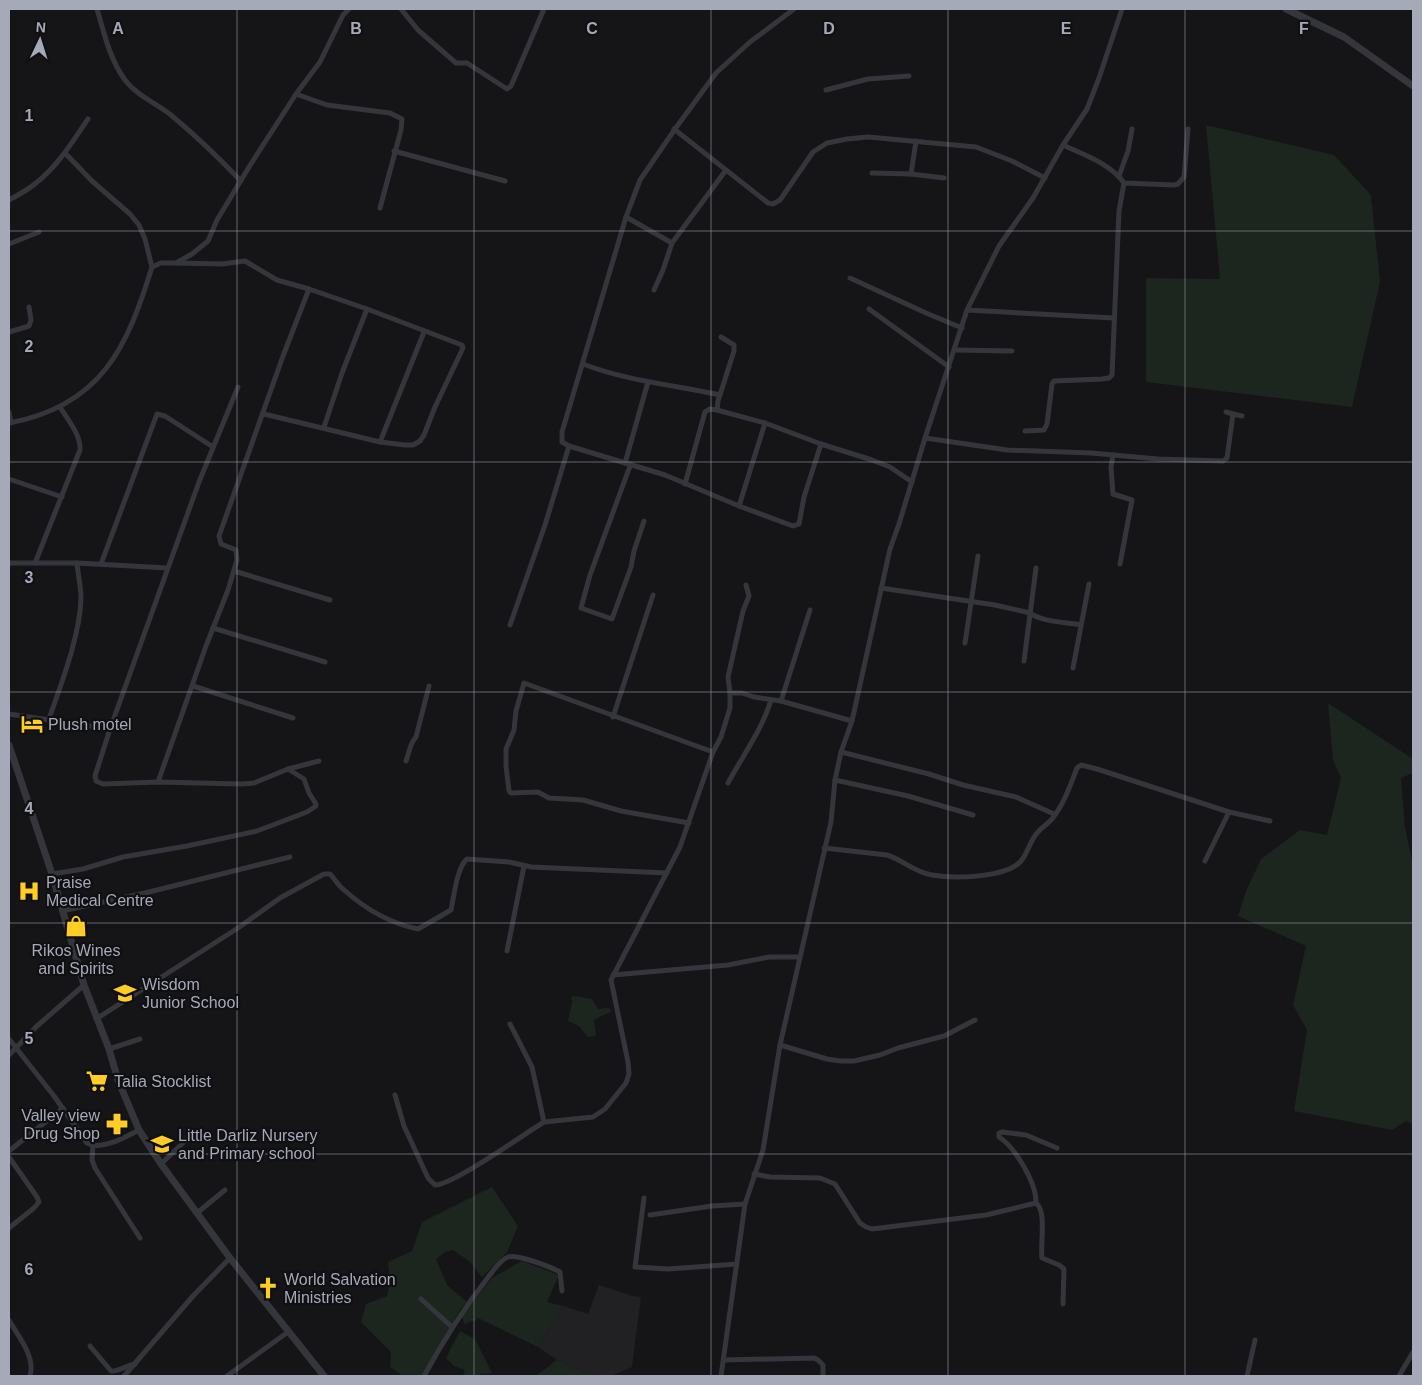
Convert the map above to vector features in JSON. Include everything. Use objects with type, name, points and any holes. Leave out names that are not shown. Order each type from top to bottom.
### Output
[{"type":"street","points":[[97,9],[105,38],[126,81],[144,97],[170,114],[241,181]]},
{"type":"street","points":[[176,263],[192,254],[208,241],[217,220],[296,94],[320,62],[343,15],[349,9]]},
{"type":"street","points":[[401,9],[418,30],[456,63],[468,63],[506,89],[511,86],[544,9]]},
{"type":"street","points":[[794,9],[750,42],[716,73],[640,180],[626,217],[561,439],[564,444],[569,446],[664,475],[793,526],[799,524],[804,498],[821,444]]},
{"type":"street","points":[[721,1376],[745,1204],[763,1150],[780,1045],[831,822],[835,780],[841,752],[852,722],[890,549],[967,310],[998,246],[1045,178],[1063,145],[1087,108],[1122,9]]},
{"type":"street","points":[[1286,9],[1344,37],[1413,86]]},
{"type":"street","points":[[826,90],[868,79],[908,76]]},
{"type":"street","points":[[296,94],[327,105],[390,113],[402,119],[380,208]]},
{"type":"street","points":[[9,200],[34,185],[46,175],[65,153],[88,119]]},
{"type":"street","points":[[666,136],[675,129]]},
{"type":"street","points":[[675,129],[768,203],[773,204],[780,200],[813,152],[827,143],[847,139],[868,138],[916,141],[976,148],[1005,158],[1045,178]]},
{"type":"street","points":[[1119,176],[1128,151],[1132,129]]},
{"type":"street","points":[[1124,184],[1178,184],[1184,177],[1188,129]]},
{"type":"street","points":[[911,174],[916,141]]},
{"type":"street","points":[[1025,431],[1044,430],[1047,424],[1054,380],[1102,379],[1112,375],[1119,211],[1124,184],[1119,176],[1106,166],[1063,145]]},
{"type":"street","points":[[394,151],[505,182]]},
{"type":"street","points":[[9,412],[10,423],[60,407],[90,387],[106,371],[128,336],[140,308],[152,267],[145,239],[135,219],[92,182],[65,153]]},
{"type":"street","points":[[654,290],[672,242],[726,170]]},
{"type":"street","points":[[872,173],[911,174],[944,178]]},
{"type":"street","points":[[626,217],[672,242]]},
{"type":"street","points":[[9,244],[38,232]]},
{"type":"street","points":[[152,267],[162,263],[222,264],[245,261],[277,280],[367,309],[462,345],[462,353],[435,407],[424,435],[420,441],[413,445],[405,446],[380,442],[264,414]]},
{"type":"street","points":[[850,278],[926,314],[962,328]]},
{"type":"street","points":[[158,782],[237,560],[236,550],[221,544],[219,536],[309,289]]},
{"type":"street","points":[[9,332],[28,326],[31,320],[29,307]]},
{"type":"street","points":[[324,427],[342,373],[367,309]]},
{"type":"street","points":[[869,309],[949,367]]},
{"type":"street","points":[[967,310],[1114,318]]},
{"type":"street","points":[[380,442],[424,332]]},
{"type":"street","points":[[717,410],[734,347],[720,337]]},
{"type":"street","points":[[955,350],[1012,351]]},
{"type":"street","points":[[583,364],[648,382],[683,386],[720,395]]},
{"type":"street","points":[[644,521],[631,567],[612,619],[581,608],[590,575],[627,465],[648,382]]},
{"type":"street","points":[[238,388],[167,568],[130,678],[110,729],[96,771],[96,781],[103,784],[117,785],[158,782],[254,783],[288,769],[318,761]]},
{"type":"street","points":[[35,563],[80,450],[81,443],[60,407]]},
{"type":"street","points":[[685,484],[705,412],[710,409],[765,423],[890,467],[912,482]]},
{"type":"street","points":[[1226,412],[1242,416]]},
{"type":"street","points":[[102,564],[157,414],[165,416],[213,448]]},
{"type":"street","points":[[925,438],[1007,450],[1049,450],[1112,454],[1158,460],[1223,461],[1227,458],[1233,414]]},
{"type":"street","points":[[739,506],[765,423]]},
{"type":"street","points":[[510,625],[545,525],[569,446]]},
{"type":"street","points":[[1112,454],[1113,494],[1132,500],[1120,564]]},
{"type":"street","points":[[9,478],[62,497]]},
{"type":"street","points":[[964,643],[978,556]]},
{"type":"street","points":[[9,563],[77,563],[167,568]]},
{"type":"street","points":[[48,719],[70,654],[76,625],[80,598],[77,563]]},
{"type":"street","points":[[1024,661],[1036,568]]},
{"type":"street","points":[[234,571],[330,600]]},
{"type":"street","points":[[1073,668],[1089,584]]},
{"type":"street","points":[[395,1095],[404,1126],[428,1178],[435,1185],[442,1184],[482,1162],[544,1122],[593,1118],[605,1109],[626,1083],[629,1074],[628,1062],[620,1020],[610,983],[680,847],[730,708],[728,676],[743,611],[749,596],[746,585]]},
{"type":"street","points":[[881,588],[971,602],[1081,625]]},
{"type":"street","points":[[613,717],[653,594]]},
{"type":"street","points":[[781,701],[810,610]]},
{"type":"street","points":[[213,628],[325,662]]},
{"type":"street","points":[[689,823],[621,811],[583,800],[548,798],[538,792],[511,793],[506,766],[506,749],[514,730],[516,711],[524,683],[713,752]]},
{"type":"street","points":[[192,686],[293,718]]},
{"type":"street","points":[[406,761],[411,751],[412,741],[416,737],[430,686]]},
{"type":"street","points":[[730,693],[742,693],[781,701],[852,722]]},
{"type":"street","points":[[728,783],[766,716],[771,700]]},
{"type":"street","points":[[9,714],[110,729]]},
{"type":"street","points":[[9,745],[52,874],[84,985],[109,1049],[118,1080],[139,1130],[161,1164],[230,1258],[324,1376]]},
{"type":"street","points":[[841,752],[1016,797],[1054,814]]},
{"type":"street","points":[[824,848],[887,855],[895,857],[920,872],[932,875],[996,874],[1012,868],[1020,862],[1037,832],[1053,818],[1067,795],[1076,768],[1081,765],[1229,812],[1270,821]]},
{"type":"street","points":[[52,874],[257,831],[307,812],[316,804],[309,794],[304,779],[288,769]]},
{"type":"street","points":[[835,780],[908,796],[973,815]]},
{"type":"street","points":[[1205,861],[1229,812]]},
{"type":"street","points":[[62,910],[145,893],[290,857]]},
{"type":"street","points":[[96,1019],[238,928],[280,898],[324,874],[330,874],[343,889],[379,916],[395,923],[418,929],[451,910],[462,864],[467,859],[576,870],[667,873]]},
{"type":"street","points":[[508,951],[524,866]]},
{"type":"street","points":[[613,975],[728,966],[769,957],[799,957]]},
{"type":"street","points":[[9,1055],[37,1026],[84,985]]},
{"type":"street","points":[[780,1045],[826,1059],[854,1061],[944,1036],[975,1020]]},
{"type":"street","points":[[510,1024],[532,1067],[544,1122]]},
{"type":"street","points":[[9,1039],[87,1142],[93,1145],[106,1144],[139,1130]]},
{"type":"street","points":[[109,1049],[140,1039]]},
{"type":"street","points":[[9,1151],[63,1108]]},
{"type":"street","points":[[1036,1203],[1036,1195],[1023,1165],[1006,1142],[999,1137],[999,1133],[1006,1132],[1026,1135],[1057,1148]]},
{"type":"street","points":[[161,1164],[190,1136]]},
{"type":"street","points":[[93,1145],[92,1160],[95,1168],[140,1238]]},
{"type":"street","points":[[9,1157],[39,1202],[9,1228]]},
{"type":"street","points":[[754,1174],[770,1177],[820,1178],[828,1180],[835,1184],[860,1223],[872,1229],[986,1215],[1036,1203]]},
{"type":"street","points":[[197,1213],[225,1190]]},
{"type":"street","points":[[644,1198],[634,1267],[668,1269],[737,1264]]},
{"type":"street","points":[[1036,1203],[1041,1207],[1042,1216],[1042,1258],[1062,1266],[1065,1272],[1063,1304]]},
{"type":"street","points":[[650,1215],[712,1206],[745,1204]]},
{"type":"street","points":[[124,1376],[193,1296],[230,1258]]},
{"type":"street","points":[[424,1376],[452,1326],[477,1291],[499,1264],[507,1258],[518,1258],[560,1272],[562,1291]]},
{"type":"street","points":[[421,1299],[452,1326]]},
{"type":"street","points":[[9,1320],[31,1359],[32,1368],[30,1376]]},
{"type":"street","points":[[227,1376],[288,1332]]},
{"type":"street","points":[[1247,1376],[1255,1340]]},
{"type":"street","points":[[90,1346],[111,1371],[117,1371],[135,1364]]},
{"type":"street","points":[[1399,1376],[1413,1352]]},
{"type":"street","points":[[724,1360],[814,1358],[823,1364],[824,1376]]},
{"type":"shaded area","points":[[1206,125],[1334,155],[1371,195],[1380,282],[1352,407],[1146,382],[1146,278],[1220,279]]},
{"type":"shaded area","points":[[1328,703],[1413,759],[1413,773],[1401,778],[1405,827],[1413,866],[1413,1124],[1406,1121],[1392,1130],[1294,1111],[1307,1030],[1293,1005],[1306,946],[1238,916],[1246,891],[1261,859],[1300,830],[1327,835],[1341,778],[1333,760]]},
{"type":"shaded area","points":[[571,997],[592,999],[598,1009],[608,1008],[612,1011],[594,1020],[596,1036],[588,1037],[579,1026],[568,1021],[572,1002]]},
{"type":"shaded area","points":[[492,1187],[518,1226],[507,1252],[482,1277],[470,1262],[453,1250],[445,1252],[436,1259],[447,1285],[467,1302],[460,1310],[422,1376],[403,1376],[390,1367],[391,1352],[361,1322],[366,1304],[387,1296],[390,1282],[388,1262],[412,1251],[422,1222]]},
{"type":"shaded area","points":[[522,1261],[559,1275],[547,1302],[563,1306],[538,1347],[476,1317],[477,1320],[464,1324],[462,1315],[492,1278]]},
{"type":"shaded area","points":[[599,1285],[641,1297],[632,1367],[611,1376],[600,1376],[581,1371],[557,1360],[538,1347],[563,1306],[588,1314]]},
{"type":"shaded area","points":[[460,1331],[475,1339],[492,1373],[480,1374],[479,1376],[463,1376],[465,1370],[454,1366],[446,1358]]},
{"type":"shaded area","points":[[557,1360],[581,1371],[600,1376],[536,1376]]},
{"type":"place","name":"Plush motel","points":[[32,724]]},
{"type":"place","name":"Praise Medical Centre","points":[[29,891]]},
{"type":"place","name":"Rikos Wines and Spirits","points":[[76,926]]},
{"type":"place","name":"Wisdom Junior School","points":[[125,993]]},
{"type":"place","name":"Talia Stocklist","points":[[97,1081]]},
{"type":"place","name":"Valley view Drug Shop","points":[[117,1124]]},
{"type":"place","name":"Little Darliz Nursery and Primary school","points":[[162,1144]]},
{"type":"place","name":"World Salvation Ministries","points":[[268,1288]]}]
